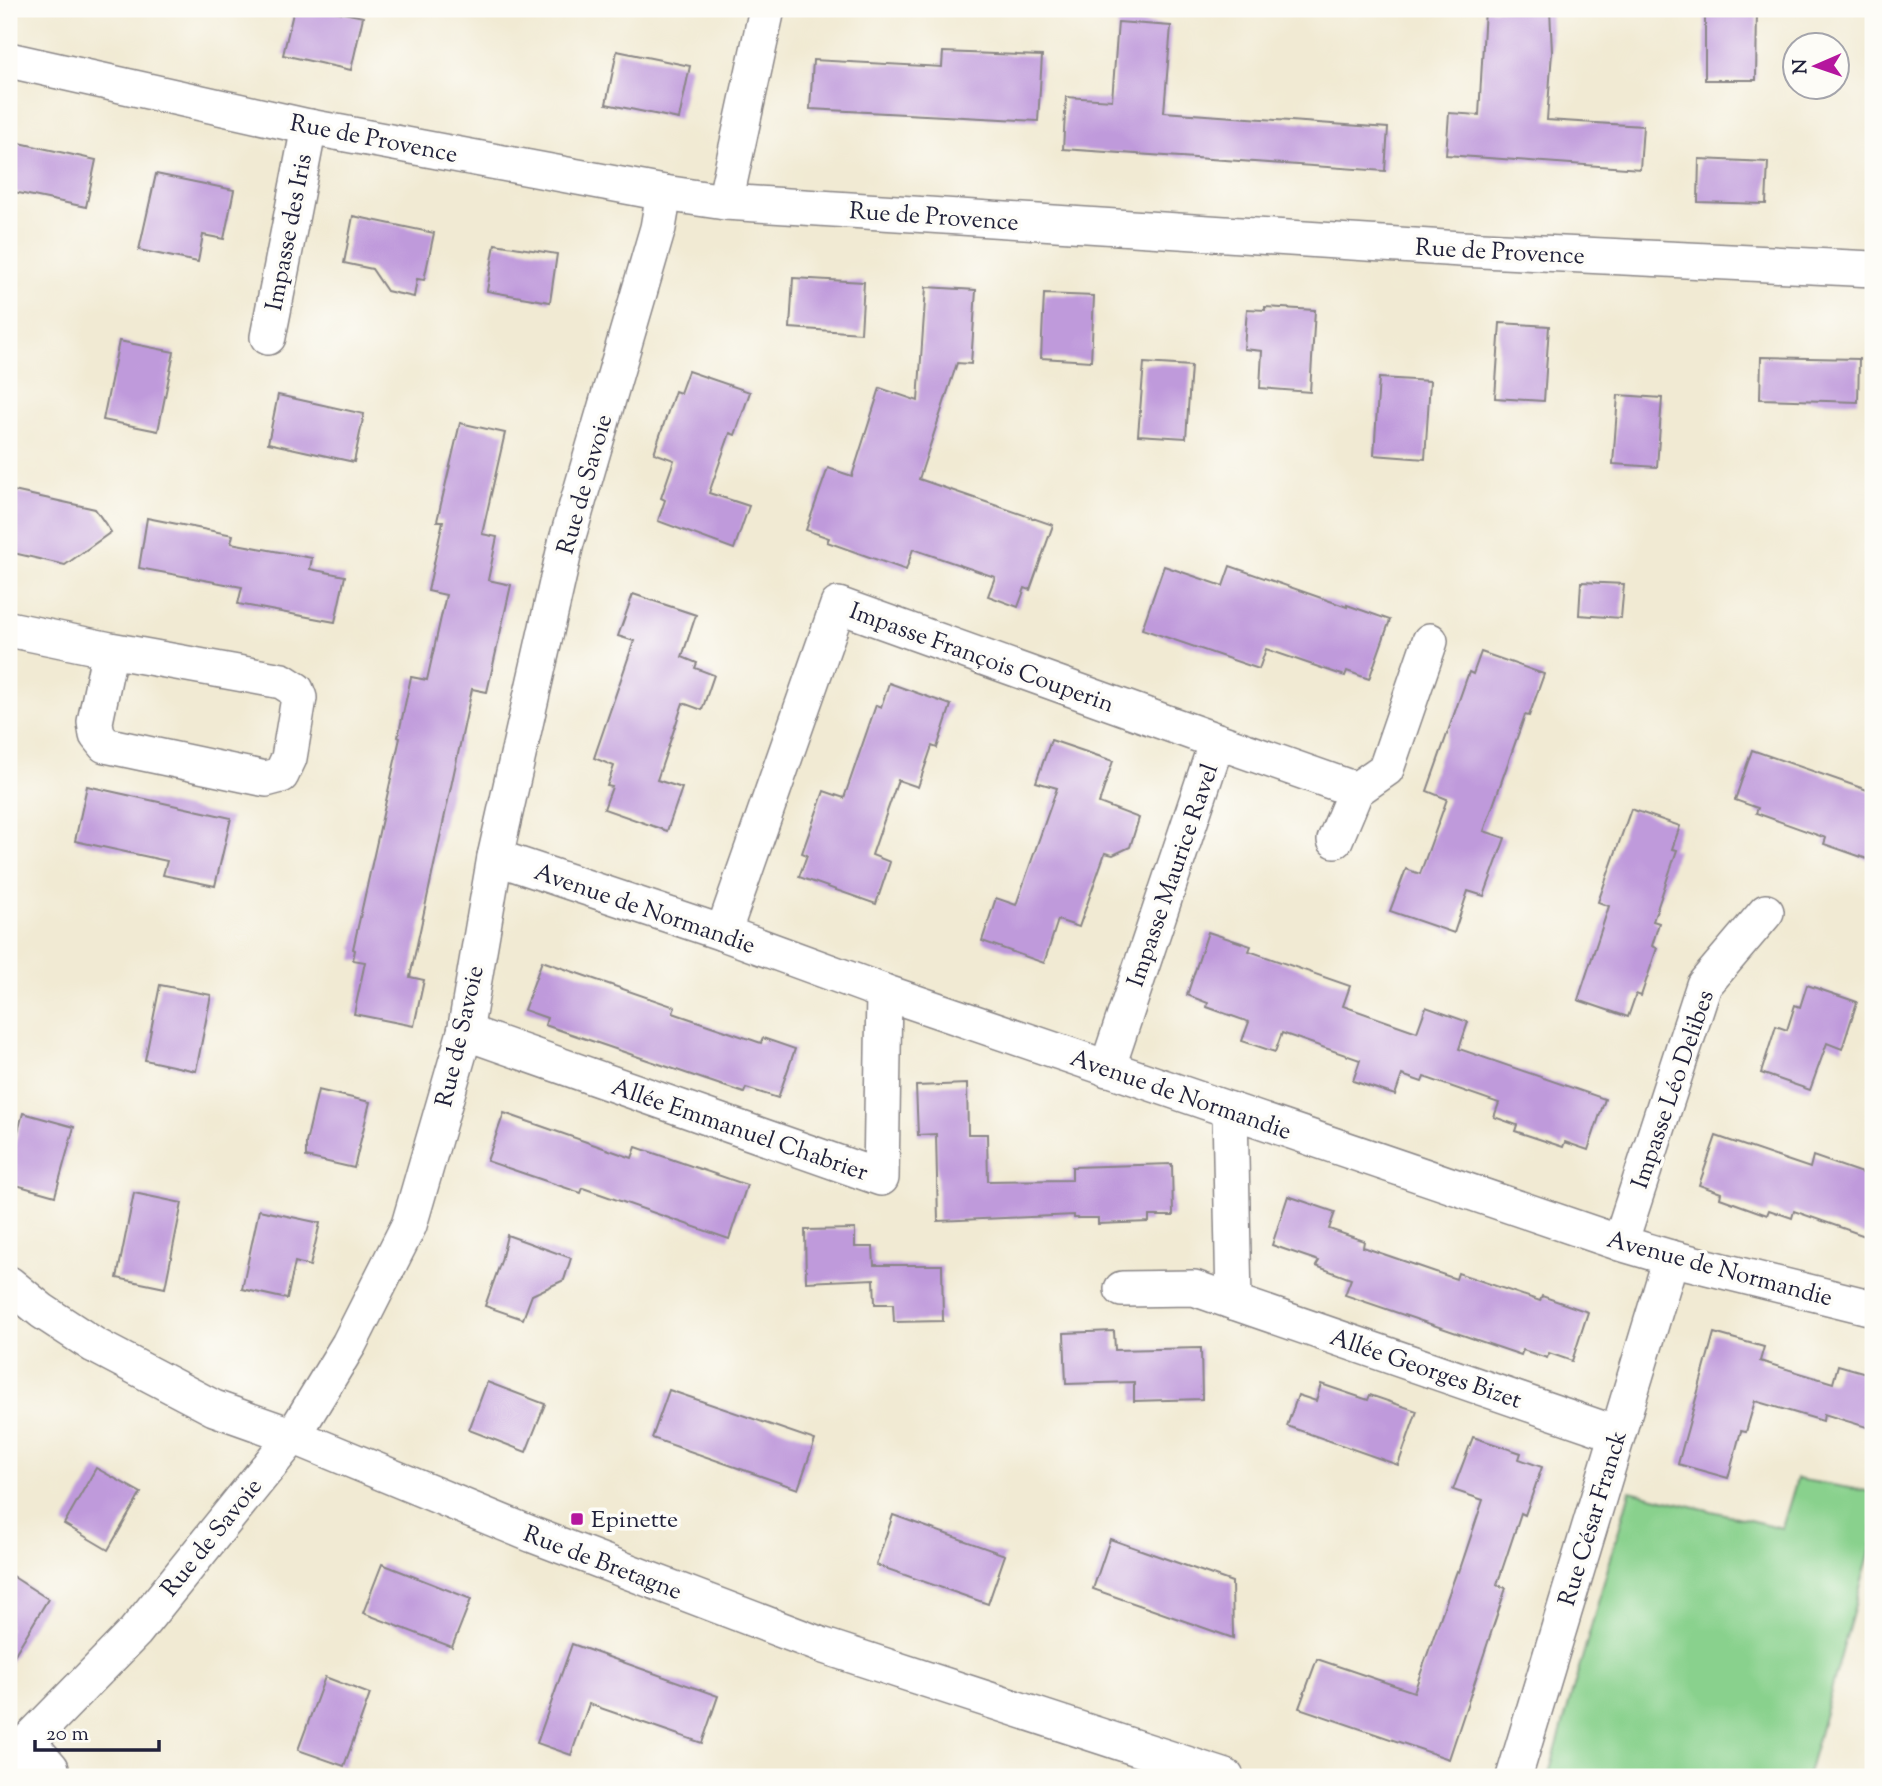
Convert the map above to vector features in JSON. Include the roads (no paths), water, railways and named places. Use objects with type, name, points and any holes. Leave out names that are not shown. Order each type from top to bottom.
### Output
[{"type":"street","points":[[726,202],[767,9]]},
{"type":"street","name":"Rue de Provence","points":[[9,60],[309,127],[664,193],[726,202],[1461,249],[1873,269]]},
{"type":"street","name":"Impasse des Iris","points":[[268,337],[309,127]]},
{"type":"street","name":"Rue de Savoie","points":[[18,1751],[135,1632],[293,1436],[349,1344],[409,1225],[465,1032],[495,857],[566,543],[658,228],[664,193]]},
{"type":"street","name":"Impasse François Couperin","points":[[723,933],[838,605],[1217,741]]},
{"type":"street","points":[[9,629],[282,681],[296,690],[299,698],[289,758],[281,775],[266,779],[105,746],[97,735],[95,722],[110,650]]},
{"type":"street","points":[[1335,840],[1356,790],[1386,769],[1430,641]]},
{"type":"street","name":"Impasse Maurice Ravel","points":[[1107,1069],[1217,741],[1356,790]]},
{"type":"street","name":"Avenue de Normandie","points":[[495,857],[723,933],[884,992],[1620,1243],[1873,1308]]},
{"type":"street","name":"Impasse Léo Delibes","points":[[1620,1243],[1704,985],[1766,912]]},
{"type":"street","name":"Allée Emmanuel Chabrier","points":[[465,1032],[880,1178],[884,992]]},
{"type":"street","points":[[1230,1110],[1234,1302]]},
{"type":"street","name":"Rue César Franck","points":[[1514,1777],[1671,1258]]},
{"type":"street","name":"Rue de Bretagne","points":[[9,1284],[42,1311],[94,1345],[214,1408],[293,1436],[533,1535],[821,1646],[1226,1777]]},
{"type":"street","name":"Allée Georges Bizet","points":[[1122,1289],[1194,1288],[1618,1434]]},
{"type":"street","points":[[18,1751],[51,1768],[52,1777]]},
{"type":"place","name":"Epinette","points":[[577,1519]]}]
